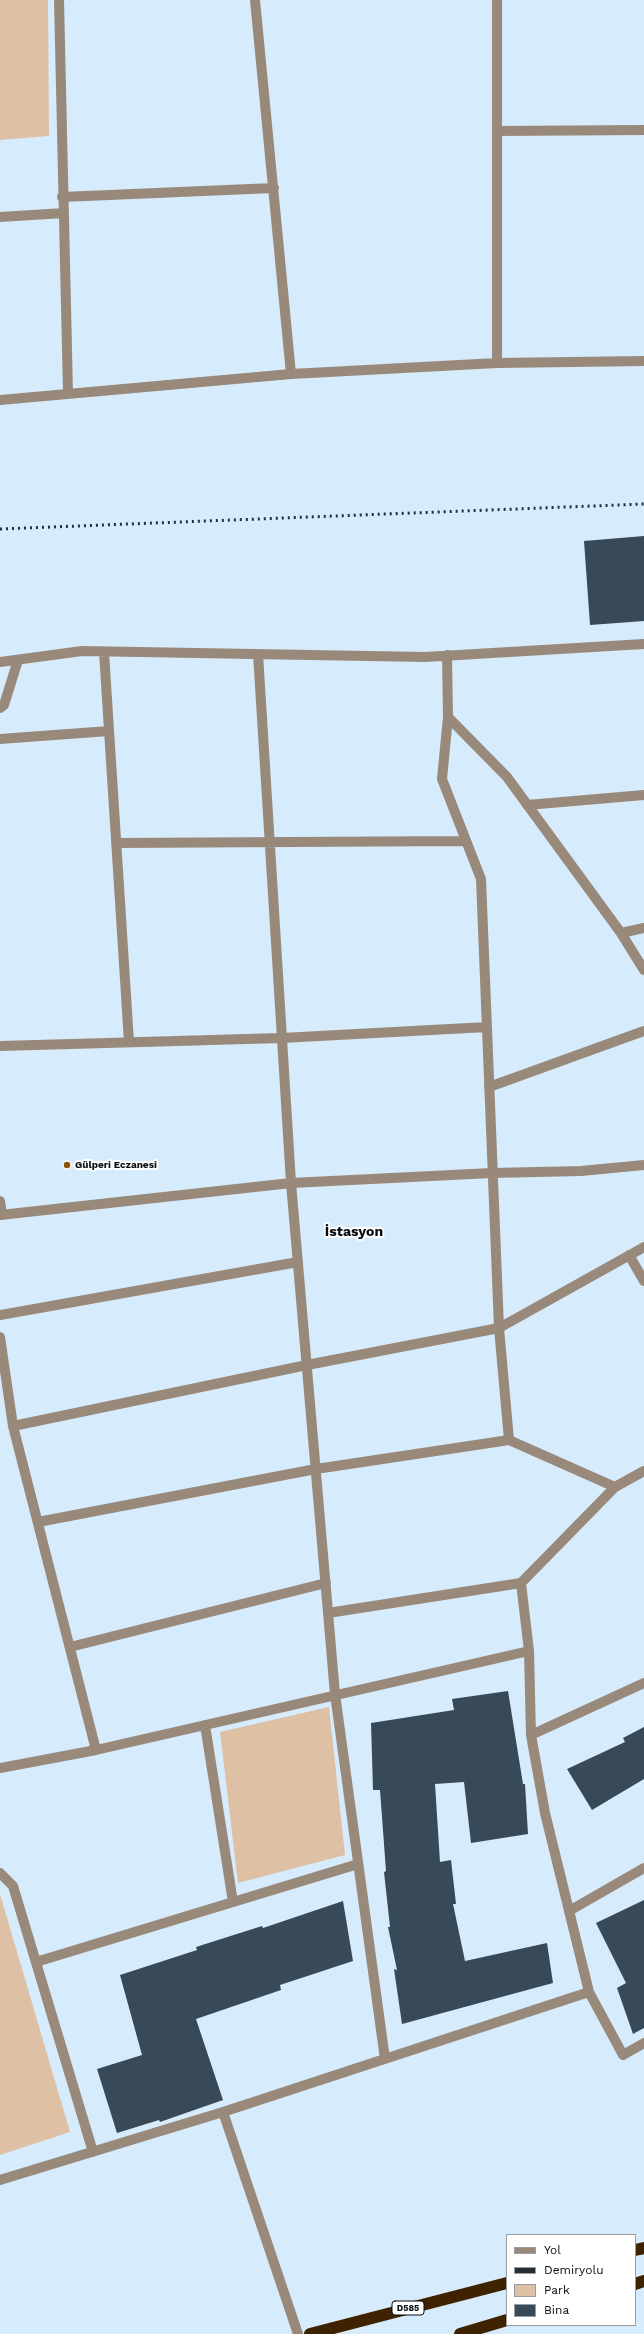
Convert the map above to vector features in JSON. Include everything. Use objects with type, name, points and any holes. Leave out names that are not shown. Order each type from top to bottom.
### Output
[{"type":"highway","name":"D585","points":[[310,2334],[506,2283]]},
{"type":"highway","points":[[460,2334],[506,2320]]},
{"type":"street","points":[[59,0],[62,196],[64,213],[68,393]]},
{"type":"street","points":[[255,0],[291,374]]},
{"type":"street","points":[[497,0],[497,364]]},
{"type":"street","points":[[497,131],[644,130]]},
{"type":"street","points":[[62,196],[274,188]]},
{"type":"street","points":[[0,217],[64,213]]},
{"type":"street","points":[[0,400],[291,374],[497,364],[644,361]]},
{"type":"street","points":[[0,662],[82,651],[447,656],[644,644]]},
{"type":"street","points":[[104,652],[130,1042]]},
{"type":"street","points":[[258,654],[291,1183],[335,1694],[385,2059]]},
{"type":"street","points":[[447,656],[448,717],[442,779],[481,879],[499,1328],[509,1440]]},
{"type":"street","points":[[0,708],[4,705],[18,660]]},
{"type":"street","points":[[448,717],[507,777],[620,932],[644,970]]},
{"type":"street","points":[[0,739],[109,731]]},
{"type":"street","points":[[527,805],[644,795]]},
{"type":"street","points":[[116,843],[466,841]]},
{"type":"street","points":[[620,932],[644,928]]},
{"type":"street","points":[[0,1046],[282,1038],[487,1027]]},
{"type":"street","points":[[489,1087],[644,1031]]},
{"type":"street","points":[[0,1201],[1,1215],[291,1183],[492,1173],[581,1171],[644,1165]]},
{"type":"street","points":[[13,1426],[307,1364],[499,1328],[644,1246]]},
{"type":"street","points":[[629,1255],[644,1281]]},
{"type":"street","points":[[0,1315],[298,1262]]},
{"type":"street","points":[[0,1337],[13,1426],[96,1750]]},
{"type":"street","points":[[38,1522],[316,1469],[509,1440],[615,1487]]},
{"type":"street","points":[[328,1613],[521,1583],[615,1487],[644,1471]]},
{"type":"street","points":[[70,1647],[326,1583]]},
{"type":"street","points":[[521,1583],[529,1651],[531,1735],[545,1813],[589,1992],[623,2055],[644,2043]]},
{"type":"street","points":[[0,1768],[96,1750],[335,1694],[529,1651]]},
{"type":"street","points":[[531,1735],[644,1683]]},
{"type":"street","points":[[204,1725],[233,1902]]},
{"type":"street","points":[[36,1962],[358,1864]]},
{"type":"street","points":[[569,1911],[644,1868]]},
{"type":"street","points":[[0,1873],[13,1886],[93,2152]]},
{"type":"street","points":[[0,2180],[223,2112],[589,1992]]},
{"type":"street","points":[[223,2112],[298,2334]]},
{"type":"green space","points":[[0,0],[48,0],[49,136],[0,140]]},
{"type":"green space","points":[[329,1707],[345,1855],[238,1883],[220,1732]]},
{"type":"green space","points":[[0,1894],[70,2132],[0,2155]]},
{"type":"building","points":[[644,536],[644,621],[590,625],[584,541]]},
{"type":"building","points":[[508,1691],[523,1784],[525,1784],[528,1834],[471,1843],[464,1782],[435,1784],[440,1862],[451,1860],[456,1904],[453,1904],[465,1961],[547,1943],[553,1983],[402,2024],[394,1969],[397,1970],[388,1927],[390,1927],[384,1872],[386,1871],[380,1790],[373,1790],[371,1723],[454,1710],[452,1699]]},
{"type":"building","points":[[644,1727],[644,1779],[592,1810],[567,1769],[625,1742],[623,1738]]},
{"type":"building","points":[[644,1900],[644,2028],[633,2034],[617,1988],[626,1983],[596,1923]]},
{"type":"building","points":[[343,1901],[353,1961],[280,1985],[281,1990],[196,2019],[223,2100],[160,2122],[159,2120],[117,2133],[97,2069],[142,2055],[120,1975],[197,1950],[196,1947],[262,1926],[263,1928]]},
{"type":"railway","points":[[0,529],[644,504]]},
{"type":"place","name":"Gülperi Eczanesi","points":[[67,1165]]},
{"type":"district","name":"İstasyon","points":[[354,1232]]}]
